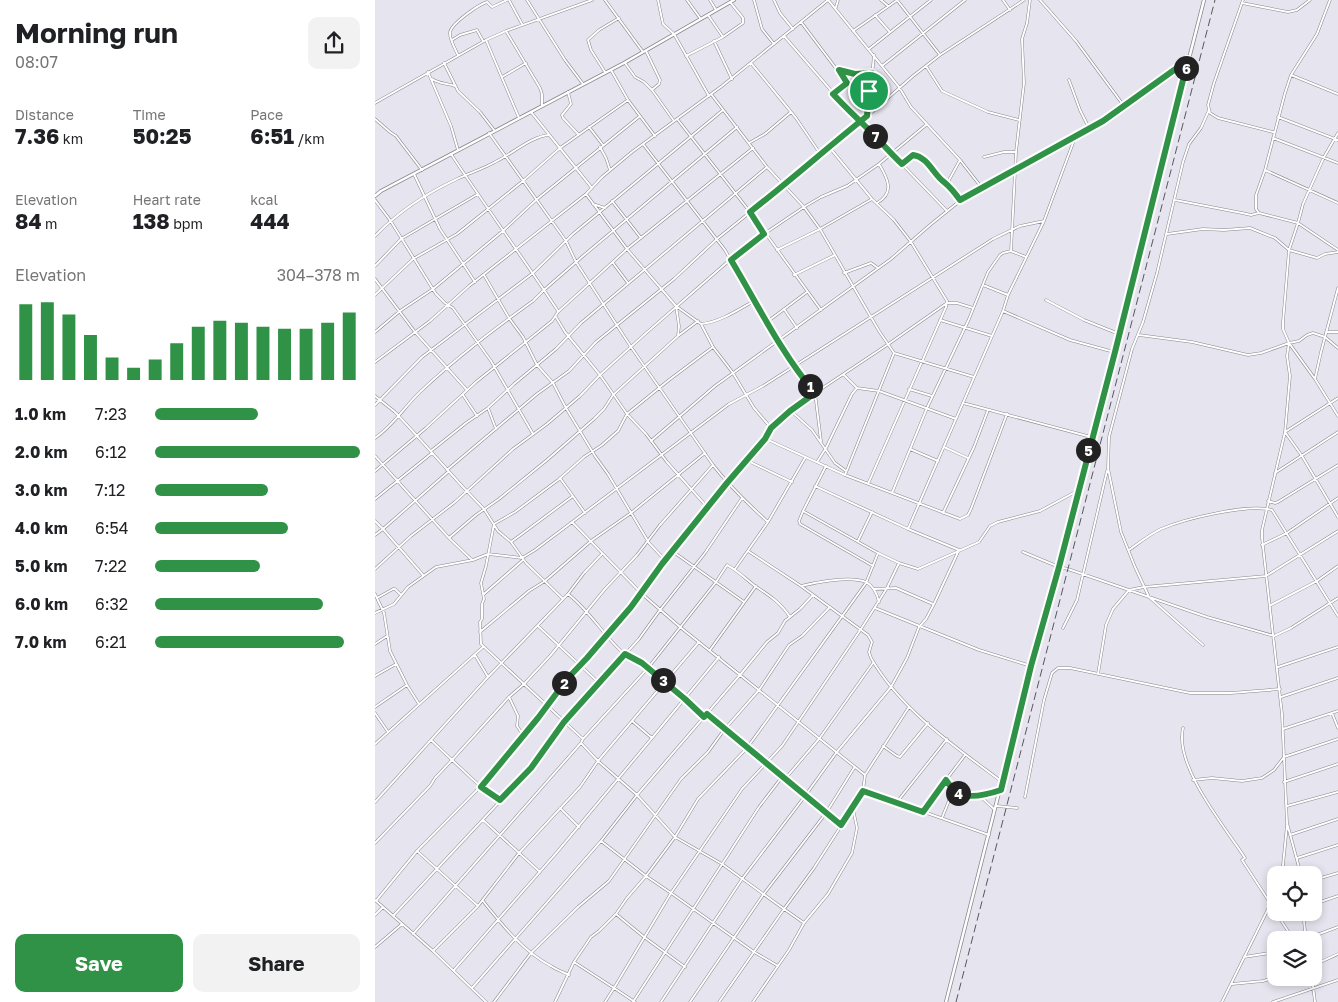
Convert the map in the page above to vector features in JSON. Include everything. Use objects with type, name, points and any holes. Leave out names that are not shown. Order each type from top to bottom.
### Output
[{"type":"street","points":[[458,55],[452,40],[451,30],[472,10],[486,2],[492,7],[508,0],[523,24]]},
{"type":"street","points":[[527,0],[565,60],[583,84]]},
{"type":"street","points":[[375,103],[484,41],[523,24],[592,0]]},
{"type":"street","points":[[605,0],[644,52],[660,82],[652,90]]},
{"type":"street","points":[[658,0],[663,24],[674,34],[710,95],[767,166],[804,207],[820,229],[887,345],[894,353],[974,377]]},
{"type":"street","points":[[687,0],[701,20]]},
{"type":"street","points":[[710,0],[716,10]]},
{"type":"street","points":[[375,195],[494,130],[625,63],[734,0]]},
{"type":"street","points":[[754,0],[762,29],[774,44]]},
{"type":"street","points":[[774,0],[780,13],[793,30]]},
{"type":"street","points":[[375,362],[586,194],[610,170],[732,79],[828,0],[899,87],[911,107],[960,160],[982,188]]},
{"type":"street","points":[[835,8],[838,0]]},
{"type":"street","points":[[881,0],[888,6]]},
{"type":"street","points":[[853,31],[897,0],[940,55]]},
{"type":"street","points":[[869,49],[889,31],[931,0]]},
{"type":"street","points":[[882,66],[965,0]]},
{"type":"street","points":[[1003,0],[1010,10]]},
{"type":"street","points":[[375,535],[518,410],[569,371],[583,354],[626,316],[660,290],[717,239],[830,148],[899,87],[940,55],[1023,0]]},
{"type":"street","points":[[1011,251],[1016,152],[1025,84],[1023,39],[1030,0]]},
{"type":"street","points":[[1040,0],[1076,41],[1124,106]]},
{"type":"street","points":[[946,1002],[1003,783],[1031,666],[1115,352],[1203,7],[1203,0]]},
{"type":"street","points":[[1273,132],[1213,116],[1208,105],[1213,83],[1242,1],[1288,12],[1297,10],[1310,0]]},
{"type":"street","points":[[1259,213],[1255,202],[1265,170],[1273,132],[1291,74],[1317,34],[1330,0]]},
{"type":"street","points":[[686,56],[738,27],[744,21],[730,2]]},
{"type":"street","points":[[708,15],[723,36]]},
{"type":"street","points":[[875,15],[889,31]]},
{"type":"street","points":[[605,72],[591,50],[588,40],[597,31],[619,18]]},
{"type":"street","points":[[801,22],[847,83],[868,107]]},
{"type":"street","points":[[452,40],[460,35],[477,30],[484,41],[519,118]]},
{"type":"street","points":[[506,31],[542,92],[542,106]]},
{"type":"street","points":[[784,36],[833,94],[947,211]]},
{"type":"street","points":[[714,41],[732,79]]},
{"type":"street","points":[[867,116],[874,55]]},
{"type":"street","points":[[651,440],[679,415],[733,373],[878,269],[960,200],[1103,121],[1188,60]]},
{"type":"street","points":[[444,63],[455,86],[494,130]]},
{"type":"street","points":[[625,63],[635,78],[644,82],[652,90],[674,122]]},
{"type":"street","points":[[751,63],[791,112],[821,155]]},
{"type":"street","points":[[501,78],[526,64]]},
{"type":"street","points":[[926,66],[942,91],[994,114],[1020,120]]},
{"type":"street","points":[[611,70],[628,100],[655,136]]},
{"type":"street","points":[[839,70],[855,74],[872,73]]},
{"type":"street","points":[[428,72],[451,126],[458,150]]},
{"type":"street","points":[[1291,74],[1338,94]]},
{"type":"street","points":[[431,78],[438,83],[455,86]]},
{"type":"street","points":[[1069,80],[1089,128]]},
{"type":"street","points":[[833,94],[847,83]]},
{"type":"street","points":[[569,92],[571,104],[562,115],[579,134]]},
{"type":"street","points":[[375,295],[413,259],[447,240],[523,181],[560,148],[628,100]]},
{"type":"street","points":[[375,404],[431,351],[533,273],[566,241],[723,110]]},
{"type":"street","points":[[1063,628],[1077,600],[1108,468],[1109,437],[1132,349],[1157,273],[1189,144],[1201,128],[1209,110]]},
{"type":"street","points":[[531,112],[592,188]]},
{"type":"street","points":[[749,143],[765,134],[791,112]]},
{"type":"street","points":[[375,332],[400,311],[433,289],[504,230],[536,200],[640,116]]},
{"type":"street","points":[[1278,117],[1338,140]]},
{"type":"street","points":[[375,119],[396,136],[421,170]]},
{"type":"street","points":[[678,120],[719,175],[750,212],[764,234],[821,310]]},
{"type":"street","points":[[375,569],[398,547],[467,491],[513,449],[580,396],[599,375],[675,306],[731,260],[764,234],[804,207],[821,197],[841,190],[879,164],[926,125]]},
{"type":"street","points":[[589,127],[601,146],[610,170]]},
{"type":"street","points":[[375,438],[447,367],[533,301],[576,262],[737,127]]},
{"type":"street","points":[[489,133],[566,241],[576,262],[631,347],[713,465],[727,483],[769,522]]},
{"type":"street","points":[[1338,133],[1309,189],[1289,250],[1283,322],[1283,329],[1289,342],[1338,416]]},
{"type":"street","points":[[375,236],[390,220],[424,198],[464,176],[507,156],[540,136],[549,135]]},
{"type":"street","points":[[908,529],[1003,311],[1008,295],[1044,221],[1076,135]]},
{"type":"street","points":[[1272,138],[1338,163]]},
{"type":"street","points":[[643,144],[717,239],[778,341],[815,393],[821,441]]},
{"type":"street","points":[[375,471],[467,390],[556,317],[558,312],[627,249],[753,148]]},
{"type":"street","points":[[830,148],[855,180],[894,220],[911,242],[947,303]]},
{"type":"street","points":[[984,157],[1004,152],[1016,152]]},
{"type":"street","points":[[451,154],[464,176],[489,208],[558,312]]},
{"type":"street","points":[[902,164],[913,155],[918,156],[924,160],[944,183],[949,184],[960,200]]},
{"type":"street","points":[[949,184],[949,180],[960,160]]},
{"type":"street","points":[[877,203],[885,198],[888,191],[886,178],[879,164]]},
{"type":"street","points":[[375,499],[488,408],[555,349],[568,335],[767,166]]},
{"type":"street","points":[[1265,170],[1338,203]]},
{"type":"street","points":[[414,174],[435,220],[475,282]]},
{"type":"street","points":[[375,266],[401,239],[478,194]]},
{"type":"street","points":[[586,194],[660,290],[675,306],[701,324],[713,347],[733,373],[746,396],[771,428]]},
{"type":"street","points":[[777,251],[872,199]]},
{"type":"street","points":[[375,200],[390,220],[433,289],[445,303],[449,304],[465,324],[495,367],[533,434]]},
{"type":"street","points":[[1175,200],[1242,214],[1251,215],[1259,213],[1298,223],[1338,251]]},
{"type":"street","points":[[613,201],[641,238]]},
{"type":"street","points":[[593,204],[605,208]]},
{"type":"street","points":[[483,594],[523,559],[729,404],[746,396],[988,242],[1020,226],[1044,221]]},
{"type":"street","points":[[1167,234],[1203,229],[1250,228],[1275,238],[1289,250],[1317,258],[1338,251]]},
{"type":"street","points":[[892,493],[932,396],[965,328],[988,272],[1000,255],[1011,251],[1026,257]]},
{"type":"street","points":[[795,275],[835,255]]},
{"type":"street","points":[[613,263],[628,283]]},
{"type":"street","points":[[845,274],[871,263],[878,269]]},
{"type":"street","points":[[484,275],[509,318],[526,342],[537,365],[553,383],[566,408],[647,540],[665,560]]},
{"type":"street","points":[[375,278],[415,332],[467,390]]},
{"type":"street","points":[[983,285],[1008,295]]},
{"type":"street","points":[[1315,379],[1338,288]]},
{"type":"street","points":[[766,322],[807,292]]},
{"type":"street","points":[[1046,300],[1084,320],[1119,334]]},
{"type":"street","points":[[701,324],[727,316],[754,301]]},
{"type":"street","points":[[867,484],[947,303]]},
{"type":"street","points":[[486,1002],[376,900],[417,852],[481,787],[538,718],[568,678],[607,635],[641,593],[672,551],[765,439],[771,428],[815,393],[947,303],[957,303],[973,308]]},
{"type":"street","points":[[675,306],[679,326],[678,336]]},
{"type":"street","points":[[784,309],[797,328]]},
{"type":"street","points":[[1003,311],[1070,340],[1115,352]]},
{"type":"street","points":[[556,317],[572,342],[627,414],[708,508]]},
{"type":"street","points":[[940,320],[992,336]]},
{"type":"street","points":[[449,538],[547,460],[604,409],[613,395],[678,336],[698,321]]},
{"type":"street","points":[[1326,332],[1338,332]]},
{"type":"street","points":[[1138,335],[1192,342],[1248,355],[1261,353],[1289,342],[1299,341],[1313,333],[1325,337],[1338,348]]},
{"type":"street","points":[[1283,866],[1287,823],[1283,730],[1274,636],[1265,576],[1262,530],[1285,432],[1290,376],[1287,356],[1289,342]]},
{"type":"street","points":[[583,740],[483,647],[480,632],[480,622],[483,615],[481,583],[494,524],[515,512],[560,478],[584,456],[593,452],[618,431],[627,414],[713,347]]},
{"type":"street","points":[[845,476],[894,353]]},
{"type":"street","points":[[844,374],[857,388],[879,391],[956,419]]},
{"type":"street","points":[[817,462],[826,448],[852,394],[857,388]]},
{"type":"street","points":[[909,389],[932,396]]},
{"type":"street","points":[[463,395],[477,416]]},
{"type":"street","points":[[375,396],[398,415],[484,509],[498,531],[511,542],[523,559],[563,599]]},
{"type":"street","points":[[1285,432],[1338,398]]},
{"type":"street","points":[[963,403],[1091,437]]},
{"type":"street","points":[[488,408],[496,429]]},
{"type":"street","points":[[943,513],[988,409]]},
{"type":"street","points":[[790,411],[812,430],[832,459],[847,471]]},
{"type":"street","points":[[765,439],[845,476],[960,519],[968,514],[1007,414]]},
{"type":"street","points":[[1285,432],[1302,456],[1338,517]]},
{"type":"street","points":[[1275,473],[1338,432]]},
{"type":"street","points":[[944,447],[968,458]]},
{"type":"street","points":[[910,449],[938,461]]},
{"type":"street","points":[[480,632],[545,581],[591,541],[631,513],[706,453]]},
{"type":"street","points":[[375,456],[449,538],[473,560]]},
{"type":"street","points":[[735,569],[769,522],[805,458]]},
{"type":"street","points":[[746,460],[792,482]]},
{"type":"street","points":[[1268,502],[1278,502],[1338,464]]},
{"type":"street","points":[[375,843],[559,645],[713,465]]},
{"type":"street","points":[[826,466],[803,510],[799,523],[873,566]]},
{"type":"street","points":[[1108,468],[1121,532],[1149,597],[1203,645]]},
{"type":"street","points":[[560,478],[585,512]]},
{"type":"street","points":[[815,486],[908,529],[959,550]]},
{"type":"street","points":[[803,510],[878,553],[899,563],[919,568],[979,542],[991,526],[998,522],[1040,512],[1079,490]]},
{"type":"street","points":[[511,542],[573,496]]},
{"type":"street","points":[[393,916],[531,768],[564,722],[639,639],[695,567],[742,498]]},
{"type":"street","points":[[1262,546],[1287,533],[1338,498]]},
{"type":"street","points":[[1128,551],[1161,529],[1201,516],[1252,508],[1267,508],[1275,512],[1338,616]]},
{"type":"street","points":[[858,541],[872,512]]},
{"type":"street","points":[[375,521],[423,575]]},
{"type":"street","points":[[572,522],[660,610],[865,775]]},
{"type":"street","points":[[1098,674],[1106,625],[1113,610],[1129,590],[1265,576],[1338,531]]},
{"type":"street","points":[[661,1002],[742,879],[836,753],[891,687],[907,658],[919,627],[934,604],[959,550]]},
{"type":"street","points":[[672,551],[744,602]]},
{"type":"street","points":[[749,551],[861,629],[871,639],[870,656],[873,662],[891,687],[909,707],[1003,783]]},
{"type":"street","points":[[1023,552],[1059,567],[1207,617],[1274,636],[1291,628],[1338,598]]},
{"type":"street","points":[[555,1002],[574,962],[591,937],[599,932],[616,914],[646,876],[675,837],[698,799],[747,748],[866,582],[878,553]]},
{"type":"street","points":[[375,613],[394,604],[423,575],[443,565],[473,560],[488,554],[523,559]]},
{"type":"street","points":[[375,802],[488,677],[502,665],[568,594],[602,554]]},
{"type":"street","points":[[605,1002],[671,893],[742,789],[764,763],[782,746],[879,602],[899,563]]},
{"type":"street","points":[[413,934],[648,668],[716,582],[727,565],[769,594],[782,606],[790,617]]},
{"type":"street","points":[[1270,606],[1317,581],[1338,566]]},
{"type":"street","points":[[801,586],[846,580],[866,582],[874,589],[879,602]]},
{"type":"street","points":[[709,650],[756,586]]},
{"type":"street","points":[[874,589],[896,588],[934,604]]},
{"type":"street","points":[[377,598],[393,589],[401,595]]},
{"type":"street","points":[[375,594],[382,609],[390,651],[395,664],[419,704]]},
{"type":"street","points":[[568,594],[588,611],[625,654],[648,668],[704,717]]},
{"type":"street","points":[[472,988],[601,842],[637,795],[790,617],[813,594]]},
{"type":"street","points":[[494,1002],[531,952],[577,907],[609,880],[681,780],[708,752],[724,730],[759,690],[789,645],[802,636],[830,607]]},
{"type":"street","points":[[875,608],[979,650],[1031,666]]},
{"type":"street","points":[[538,626],[599,683]]},
{"type":"street","points":[[375,644],[387,636]]},
{"type":"street","points":[[433,951],[483,901],[519,853],[580,787],[599,761],[699,642]]},
{"type":"street","points":[[375,744],[483,647]]},
{"type":"street","points":[[1277,668],[1338,647]]},
{"type":"street","points":[[475,655],[488,677]]},
{"type":"street","points":[[453,970],[499,921],[579,827],[719,657]]},
{"type":"street","points":[[574,962],[633,1002],[759,808],[819,739],[873,662]]},
{"type":"street","points":[[375,676],[395,664]]},
{"type":"street","points":[[1025,797],[1044,700],[1054,670],[1063,668],[1189,693],[1231,693],[1280,689]]},
{"type":"street","points":[[1280,697],[1338,678]]},
{"type":"street","points":[[375,707],[407,685]]},
{"type":"street","points":[[509,697],[518,716],[517,726],[523,734]]},
{"type":"street","points":[[719,1002],[814,868],[853,809],[863,791],[865,775],[909,707]]},
{"type":"street","points":[[1283,730],[1338,711]]},
{"type":"street","points":[[375,713],[388,732]]},
{"type":"street","points":[[707,714],[841,825]]},
{"type":"street","points":[[1332,714],[1338,728]]},
{"type":"street","points":[[632,721],[652,738]]},
{"type":"street","points":[[883,746],[900,757],[928,723]]},
{"type":"street","points":[[1183,728],[1181,738],[1184,757],[1193,780],[1245,858],[1242,860],[1267,898]]},
{"type":"street","points":[[1193,780],[1212,778],[1242,781],[1262,778],[1274,770],[1283,757],[1338,738]]},
{"type":"street","points":[[897,802],[947,739]]},
{"type":"street","points":[[431,740],[481,787],[500,800]]},
{"type":"street","points":[[581,743],[637,795],[675,837],[723,864],[763,895],[804,923]]},
{"type":"street","points":[[923,812],[965,754]]},
{"type":"street","points":[[1284,782],[1338,764]]},
{"type":"street","points":[[690,1002],[763,895],[826,812],[854,768]]},
{"type":"street","points":[[946,780],[956,792],[962,794],[980,796],[1001,790]]},
{"type":"street","points":[[863,791],[989,835]]},
{"type":"street","points":[[1287,806],[1338,792]]},
{"type":"street","points":[[942,818],[950,798],[962,794]]},
{"type":"street","points":[[980,796],[995,811]]},
{"type":"street","points":[[997,806],[1017,808]]},
{"type":"street","points":[[560,808],[579,827]]},
{"type":"street","points":[[753,1002],[789,950],[804,923],[828,894],[852,853],[857,828],[853,809]]},
{"type":"street","points":[[482,819],[540,872]]},
{"type":"street","points":[[1290,836],[1338,819]]},
{"type":"street","points":[[1287,823],[1298,866]]},
{"type":"street","points":[[601,842],[754,952],[778,966]]},
{"type":"street","points":[[1296,858],[1338,845]]},
{"type":"street","points":[[417,852],[478,906]]},
{"type":"street","points":[[1322,878],[1338,873]]},
{"type":"street","points":[[1322,901],[1338,896]]},
{"type":"street","points":[[483,901],[499,921],[531,952],[550,966],[569,975]]},
{"type":"street","points":[[375,915],[383,907]]},
{"type":"street","points":[[1222,1002],[1267,912]]},
{"type":"street","points":[[616,914],[685,967]]},
{"type":"street","points":[[375,946],[402,924]]},
{"type":"street","points":[[1322,933],[1338,927]]},
{"type":"street","points":[[1245,956],[1267,953]]},
{"type":"street","points":[[1322,961],[1338,954]]},
{"type":"street","points":[[1231,984],[1267,980]]},
{"type":"street","points":[[1273,1002],[1338,980]]},
{"type":"street","points":[[1313,986],[1315,1002]]},
{"type":"railway","points":[[956,1002],[1215,0]]},
{"type":"route","points":[[869,91],[867,116],[860,122],[847,134],[830,148],[750,212],[764,234],[731,260],[766,322],[815,393],[771,428],[765,439],[662,564],[631,607],[568,678],[538,718],[503,758],[481,787],[500,800],[531,768],[564,722],[625,654],[642,663],[704,717],[707,714],[841,825],[863,791],[923,812],[946,780],[956,792],[962,794],[980,796],[1001,790],[1031,666],[1115,352],[1188,60],[1103,121],[960,200],[949,184],[945,184],[924,160],[913,155],[902,164],[872,133],[860,122],[853,117],[833,94],[847,83],[839,70],[855,74],[872,73],[869,91]]}]
